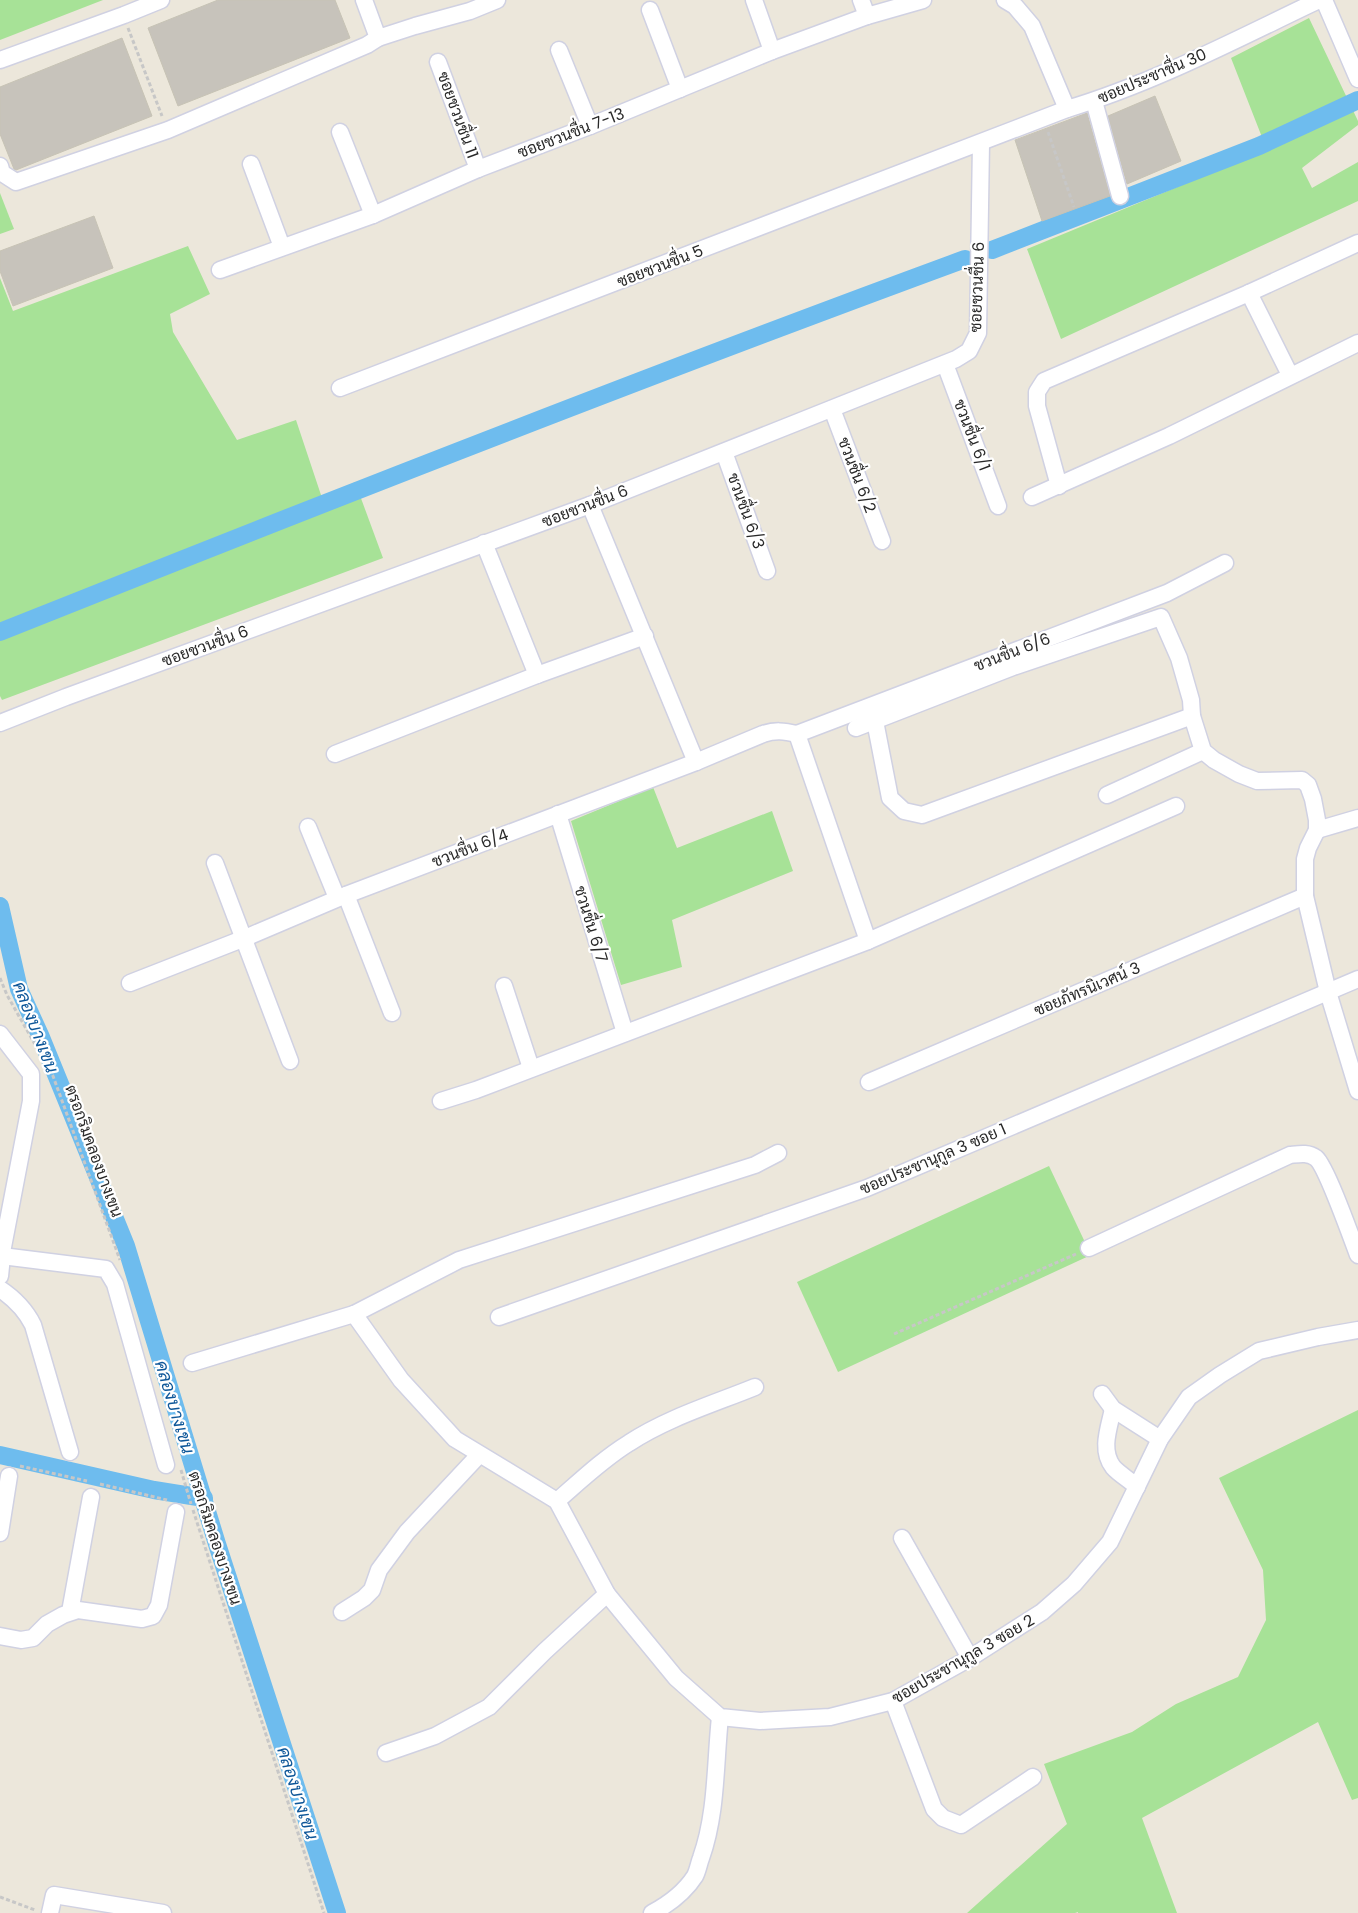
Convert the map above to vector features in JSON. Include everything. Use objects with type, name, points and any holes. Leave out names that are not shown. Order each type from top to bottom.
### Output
[{"type":"street","points":[[0,60],[124,16],[160,0]]},
{"type":"street","points":[[364,0],[378,38]]},
{"type":"street","points":[[0,166],[2,172],[16,182],[168,130],[367,45],[378,38],[470,11],[498,0]]},
{"type":"street","points":[[754,0],[772,50]]},
{"type":"street","points":[[861,0],[867,16]]},
{"type":"street","name":"ซอยชวนชื่น 7-13","points":[[220,270],[373,215],[478,169],[590,126],[772,50],[867,16],[923,0]]},
{"type":"street","points":[[1005,0],[1015,6],[1032,26],[1067,109]]},
{"type":"street","name":"ซอยประชาชื่น 30","points":[[981,143],[1067,109],[1094,101],[1170,70],[1319,0]]},
{"type":"street","points":[[1324,0],[1358,79]]},
{"type":"street","points":[[650,10],[680,89]]},
{"type":"street","points":[[559,50],[590,126]]},
{"type":"street","name":"ซอยชวนชื่น 11","points":[[438,62],[478,169]]},
{"type":"street","points":[[1094,101],[1120,196]]},
{"type":"street","points":[[340,132],[373,215]]},
{"type":"street","name":"ซอยชวนชื่น 6","points":[[0,723],[75,693],[590,505],[945,364],[969,351],[978,333],[981,143]]},
{"type":"street","name":"ซอยชวนชื่น 5","points":[[340,388],[981,143]]},
{"type":"street","points":[[251,164],[282,247]]},
{"type":"street","points":[[1060,486],[1037,406],[1037,392],[1044,381],[1249,293],[1358,243]]},
{"type":"street","points":[[1249,293],[1290,375]]},
{"type":"street","points":[[1032,497],[1169,436],[1358,343]]},
{"type":"street","name":"ชวนชื่น 6/1","points":[[945,364],[998,506]]},
{"type":"street","name":"ชวนชื่น 6/2","points":[[832,409],[882,541]]},
{"type":"street","name":"ชวนชื่น 6/3","points":[[724,452],[767,571]]},
{"type":"street","points":[[590,505],[696,762]]},
{"type":"street","points":[[484,543],[537,675]]},
{"type":"street","name":"ชวนชื่น 6/6","points":[[797,734],[1167,593],[1225,563]]},
{"type":"street","points":[[856,728],[1013,667],[1161,617],[1179,658],[1191,700],[1192,716],[1203,751],[1231,770],[1257,780],[1302,780],[1308,785],[1313,799],[1317,830],[1305,859],[1305,896],[1328,992],[1358,1091]]},
{"type":"street","points":[[335,754],[537,675],[645,636]]},
{"type":"street","points":[[875,720],[890,798],[904,811],[922,815],[1192,716]]},
{"type":"street","name":"ชวนชื่น 6/4","points":[[130,983],[245,938],[341,896],[774,731],[797,734]]},
{"type":"street","points":[[797,734],[868,941]]},
{"type":"street","points":[[1108,796],[1203,751]]},
{"type":"street","points":[[441,1101],[868,941],[1176,806]]},
{"type":"street","name":"ชวนชื่น 6/7","points":[[558,814],[625,1033]]},
{"type":"street","points":[[1317,830],[1358,818]]},
{"type":"street","points":[[308,827],[341,896],[392,1013]]},
{"type":"street","points":[[215,863],[290,1061]]},
{"type":"street","name":"ซอยภัทรนิเวศน์ 3","points":[[869,1082],[1305,896]]},
{"type":"street","name":"ซอยประชานุกูล 3 ซอย 1","points":[[500,1318],[867,1188],[1358,980]]},
{"type":"street","points":[[504,986],[531,1068]]},
{"type":"street","points":[[0,1034],[31,1074],[31,1101],[2,1256],[0,1276]]},
{"type":"street","points":[[192,1363],[354,1314],[458,1260],[756,1165],[778,1152]]},
{"type":"street","points":[[1089,1248],[1290,1155],[1304,1153],[1317,1159],[1325,1172],[1358,1255]]},
{"type":"street","points":[[2,1256],[106,1268],[115,1284],[172,1464]]},
{"type":"street","points":[[0,1289],[14,1298],[27,1313],[33,1325],[70,1452]]},
{"type":"street","points":[[354,1314],[401,1380],[455,1439],[557,1501],[607,1594],[676,1678],[720,1717],[713,1803],[707,1841],[695,1875],[680,1894],[652,1913]]},
{"type":"street","name":"ซอยประชานุกูล 3 ซอย 2","points":[[720,1717],[760,1721],[830,1717],[893,1702],[970,1658],[1042,1612],[1074,1584],[1110,1542],[1160,1439],[1189,1397],[1258,1351],[1358,1330]]},
{"type":"street","points":[[557,1501],[596,1466],[629,1442],[665,1424],[755,1387]]},
{"type":"street","points":[[1102,1394],[1113,1410],[1160,1439]]},
{"type":"street","points":[[1113,1410],[1106,1440],[1106,1454],[1113,1467],[1138,1486]]},
{"type":"street","points":[[342,1612],[364,1598],[372,1590],[379,1570],[407,1532],[479,1454]]},
{"type":"street","points":[[0,1533],[10,1476]]},
{"type":"street","points":[[70,1612],[91,1497]]},
{"type":"street","points":[[0,1636],[21,1640],[33,1638],[48,1624],[70,1612],[78,1610],[142,1619],[153,1616],[160,1605],[176,1512]]},
{"type":"street","points":[[902,1538],[970,1658]]},
{"type":"street","points":[[386,1753],[435,1736],[489,1707],[545,1651],[607,1594]]},
{"type":"street","points":[[893,1702],[934,1809],[943,1818],[961,1825],[1033,1777]]},
{"type":"street","points":[[50,1913],[54,1895],[163,1913]]},
{"type":"path","points":[[124,16],[168,130]]},
{"type":"path","points":[[1043,118],[1074,207]]},
{"type":"path","name":"ตรอกริมคลองบางเขน","points":[[0,978],[7,995],[53,1076],[122,1269]]},
{"type":"path","points":[[894,1334],[1089,1248]]},
{"type":"path","name":"ตรอกริมคลองบางเขน","points":[[172,1464],[184,1481],[324,1913]]},
{"type":"path","points":[[0,1898],[43,1913]]},
{"type":"green space","points":[[0,0],[103,0],[0,40]]},
{"type":"green space","points":[[1309,18],[1358,121],[1358,125],[1302,168],[1312,188],[1358,162],[1358,201],[1061,339],[1027,249],[1267,150],[1231,58]]},
{"type":"green space","points":[[0,193],[14,229],[0,234]]},
{"type":"green space","points":[[188,246],[210,294],[170,314],[173,332],[237,440],[296,420],[323,501],[355,482],[383,558],[2,700],[0,696],[0,278],[13,311]]},
{"type":"green space","points":[[653,787],[677,848],[772,811],[793,871],[672,920],[682,967],[621,985],[571,821]]},
{"type":"green space","points":[[1049,1166],[1091,1255],[838,1372],[797,1282]]},
{"type":"green space","points":[[1358,1410],[1358,1798],[1352,1800],[1318,1722],[1142,1818],[1177,1913],[967,1913],[1067,1824],[1044,1764],[1132,1732],[1176,1704],[1238,1677],[1266,1620],[1263,1570],[1219,1478]]},
{"type":"building","points":[[218,0],[335,0],[350,38],[178,106],[148,28]]},
{"type":"building","points":[[122,38],[152,116],[16,170],[14,169],[0,134],[0,87]]},
{"type":"building","points":[[1155,96],[1181,161],[1127,184],[1108,116]]},
{"type":"building","points":[[1087,113],[1110,196],[1042,221],[1015,140]]},
{"type":"building","points":[[94,216],[113,268],[13,306],[0,271],[0,251]]},
{"type":"waterway","points":[[992,250],[1259,146],[1358,100]]},
{"type":"waterway","points":[[0,632],[481,442],[965,259]]},
{"type":"waterway","name":"คลองบางเขน","points":[[0,906],[19,989],[40,1035],[126,1246],[217,1544],[337,1913]]},
{"type":"waterway","points":[[0,1455],[154,1490],[204,1498]]}]
